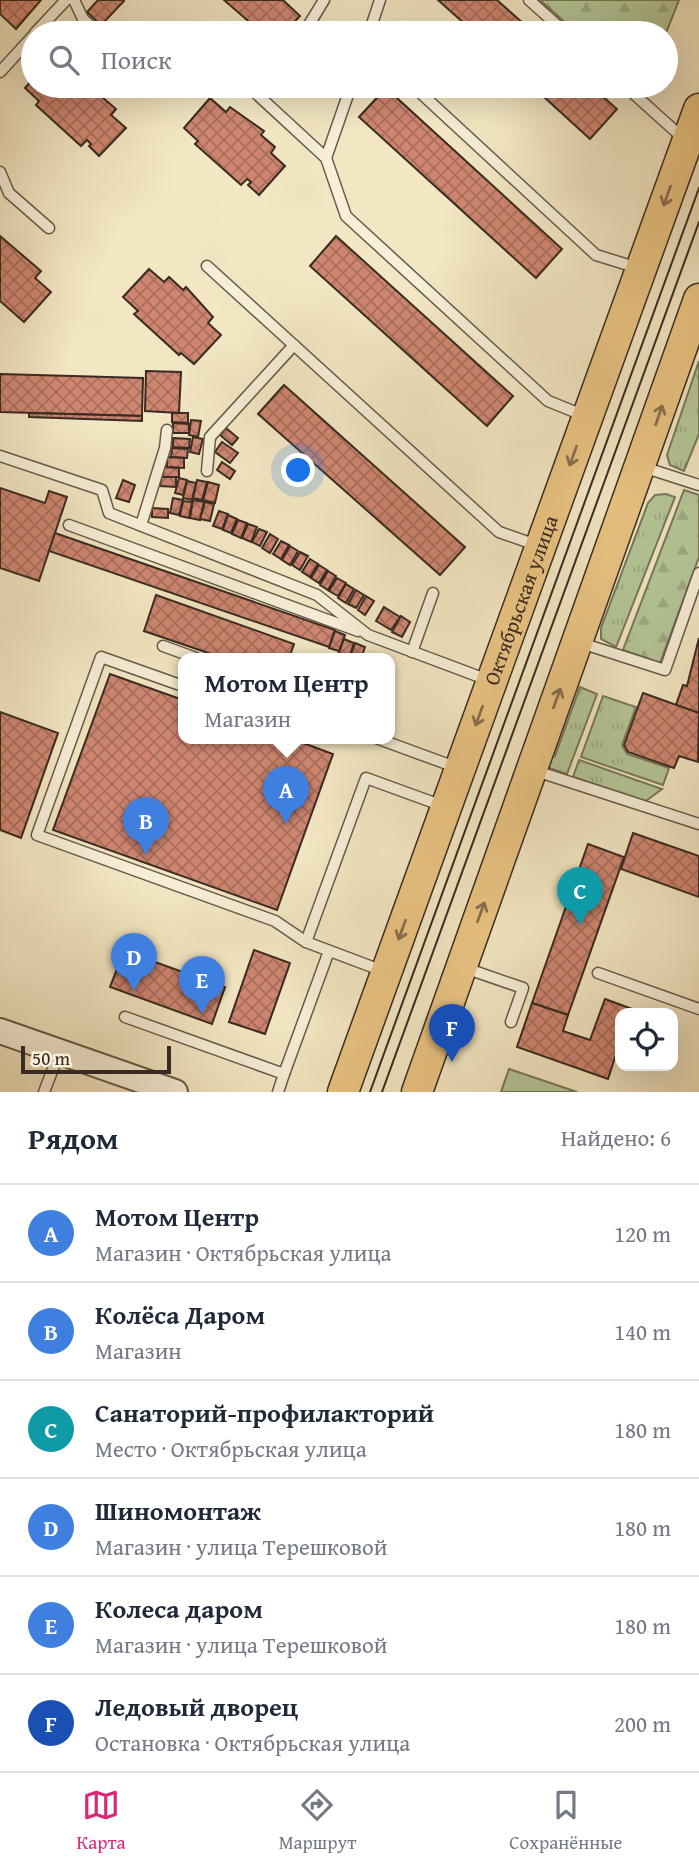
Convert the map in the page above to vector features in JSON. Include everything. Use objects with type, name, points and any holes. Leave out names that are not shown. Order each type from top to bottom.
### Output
[{"type":"main road","name":"Октябрьская улица","points":[[343,1092],[699,109]]},
{"type":"main road","points":[[417,1092],[699,299]]},
{"type":"street","points":[[2,1034],[175,1092]]},
{"type":"lane","points":[[46,21],[66,0]]},
{"type":"lane","points":[[74,0],[85,21]]},
{"type":"lane","points":[[311,21],[326,0]]},
{"type":"lane","points":[[373,21],[380,0]]},
{"type":"lane","points":[[529,0],[553,21]]},
{"type":"lane","points":[[0,72],[21,49]]},
{"type":"lane","points":[[261,98],[326,158],[346,216],[548,401],[588,416]]},
{"type":"lane","points":[[326,158],[347,98]]},
{"type":"lane","points":[[426,98],[596,255],[641,269]]},
{"type":"lane","points":[[638,98],[687,142]]},
{"type":"lane","points":[[0,172],[9,194],[49,228]]},
{"type":"lane","points":[[206,266],[499,531],[540,547]]},
{"type":"lane","points":[[207,471],[210,438],[294,345]]},
{"type":"lane","points":[[141,525],[165,448],[167,430]]},
{"type":"lane","points":[[0,456],[102,490],[109,513],[317,595],[368,635]]},
{"type":"lane","points":[[640,466],[699,485]]},
{"type":"lane","points":[[69,525],[492,681]]},
{"type":"lane","points":[[577,642],[665,670],[699,573]]},
{"type":"lane","points":[[412,652],[433,593]]},
{"type":"lane","points":[[163,646],[182,653]]},
{"type":"lane","points":[[178,685],[101,657],[37,835],[275,921],[306,942],[387,973]]},
{"type":"lane","points":[[392,744],[460,769]]},
{"type":"lane","points":[[532,769],[699,824]]},
{"type":"lane","points":[[306,942],[366,778],[446,807]]},
{"type":"lane","points":[[278,1092],[329,951]]},
{"type":"lane","points":[[461,967],[523,988],[511,1022]]},
{"type":"lane","points":[[598,973],[699,1009]]},
{"type":"lane","points":[[124,1017],[284,1074]]},
{"type":"lane","points":[[44,1092],[59,1052]]},
{"type":"green space","points":[[540,0],[679,0],[671,21],[564,21]]},
{"type":"green space","points":[[699,361],[699,434],[684,471],[670,465],[667,455]]},
{"type":"green space","points":[[684,490],[699,495],[699,557],[660,663],[623,650]]},
{"type":"green space","points":[[655,495],[675,497],[616,647],[601,639],[601,628],[648,503]]},
{"type":"green space","points":[[580,687],[597,694],[567,774],[549,768],[548,759],[555,756]]},
{"type":"green space","points":[[603,696],[636,707],[622,745],[627,754],[669,768],[663,785],[581,757]]},
{"type":"green space","points":[[579,760],[662,789],[646,801],[573,777]]},
{"type":"green space","points":[[509,1069],[577,1092],[501,1092]]},
{"type":"building","points":[[0,0],[41,0],[16,29],[0,14]]},
{"type":"building","points":[[98,0],[124,1],[105,21],[97,21],[87,12]]},
{"type":"building","points":[[224,0],[283,0],[300,16],[295,21],[248,21]]},
{"type":"building","points":[[438,0],[497,0],[521,21],[462,21]]},
{"type":"building","points":[[36,98],[103,98],[116,109],[111,115],[126,128],[99,156],[87,140],[81,146],[36,105],[39,101]]},
{"type":"building","points":[[210,98],[226,112],[230,107],[264,131],[261,135],[275,147],[271,153],[285,166],[259,195],[248,185],[251,182],[247,179],[241,185],[195,144],[198,141],[184,128]]},
{"type":"building","points":[[377,98],[397,98],[562,249],[536,278],[359,117]]},
{"type":"building","points":[[545,98],[605,98],[617,109],[590,139]]},
{"type":"building","points":[[0,236],[41,271],[35,278],[51,292],[24,322],[0,301]]},
{"type":"building","points":[[336,236],[513,396],[487,426],[310,266]]},
{"type":"building","points":[[149,269],[164,282],[169,277],[183,290],[186,287],[213,317],[208,323],[221,335],[194,364],[181,353],[179,355],[134,314],[138,311],[123,297]]},
{"type":"building","points":[[146,371],[181,372],[179,413],[145,411]]},
{"type":"building","points":[[0,374],[143,378],[142,416],[0,412]]},
{"type":"building","points":[[284,385],[465,547],[440,575],[258,414]]},
{"type":"building","points":[[29,413],[142,416],[142,421],[29,417]]},
{"type":"building","points":[[172,413],[188,413],[188,423],[172,422]]},
{"type":"building","points":[[191,420],[201,421],[198,437],[189,435]]},
{"type":"building","points":[[173,423],[189,424],[189,433],[173,433]]},
{"type":"building","points":[[226,428],[238,438],[232,445],[220,435]]},
{"type":"building","points":[[193,437],[203,439],[199,454],[190,452]]},
{"type":"building","points":[[173,438],[190,439],[189,448],[173,447]]},
{"type":"building","points":[[222,442],[238,453],[230,463],[215,452]]},
{"type":"building","points":[[172,448],[188,449],[187,458],[171,457]]},
{"type":"building","points":[[167,457],[184,458],[184,468],[167,467]]},
{"type":"building","points":[[222,462],[235,471],[230,479],[217,470]]},
{"type":"building","points":[[163,467],[179,468],[179,477],[163,477]]},
{"type":"building","points":[[161,477],[176,477],[176,487],[160,486]]},
{"type":"building","points":[[179,478],[187,480],[183,495],[175,493]]},
{"type":"building","points":[[123,480],[135,485],[129,502],[116,498]]},
{"type":"building","points":[[197,480],[207,482],[202,500],[193,498]]},
{"type":"building","points":[[187,481],[196,483],[192,500],[183,498]]},
{"type":"building","points":[[208,482],[219,485],[215,503],[203,500]]},
{"type":"building","points":[[0,488],[45,503],[49,491],[67,497],[39,581],[0,568]]},
{"type":"building","points":[[173,498],[183,500],[179,515],[170,513]]},
{"type":"building","points":[[193,500],[204,502],[200,520],[190,518]]},
{"type":"building","points":[[183,501],[192,502],[189,518],[180,516]]},
{"type":"building","points":[[205,502],[214,504],[210,521],[200,519]]},
{"type":"building","points":[[152,508],[168,509],[168,518],[152,517]]},
{"type":"building","points":[[219,511],[228,514],[222,529],[213,526]]},
{"type":"building","points":[[228,515],[237,519],[231,533],[223,530]]},
{"type":"building","points":[[238,520],[247,523],[241,538],[232,534]]},
{"type":"building","points":[[248,524],[257,527],[251,542],[242,538]]},
{"type":"building","points":[[259,529],[267,532],[260,546],[252,542]]},
{"type":"building","points":[[55,533],[335,630],[329,647],[49,551]]},
{"type":"building","points":[[270,534],[278,539],[270,553],[262,548]]},
{"type":"building","points":[[281,541],[289,545],[281,559],[273,554]]},
{"type":"building","points":[[290,546],[298,551],[290,565],[282,560]]},
{"type":"building","points":[[300,552],[308,556],[300,570],[292,565]]},
{"type":"building","points":[[310,559],[318,564],[310,577],[302,572]]},
{"type":"building","points":[[319,565],[327,570],[319,583],[311,578]]},
{"type":"building","points":[[328,571],[336,576],[328,590],[320,585]]},
{"type":"building","points":[[337,578],[346,583],[338,596],[329,591]]},
{"type":"building","points":[[346,584],[354,589],[346,603],[338,598]]},
{"type":"building","points":[[356,590],[364,595],[356,608],[348,604]]},
{"type":"building","points":[[156,595],[294,644],[291,653],[208,653],[144,631]]},
{"type":"building","points":[[366,596],[374,601],[365,615],[358,610]]},
{"type":"building","points":[[384,607],[400,617],[391,630],[376,621]]},
{"type":"building","points":[[401,616],[410,622],[402,637],[392,632]]},
{"type":"building","points":[[335,631],[345,635],[339,651],[329,648]]},
{"type":"building","points":[[699,638],[699,713],[676,705],[683,685],[687,686]]},
{"type":"building","points":[[344,639],[354,643],[351,653],[339,653]]},
{"type":"building","points":[[355,643],[365,647],[363,653],[352,653]]},
{"type":"building","points":[[110,674],[178,698],[178,744],[306,744],[333,754],[277,910],[53,830]]},
{"type":"building","points":[[643,693],[699,713],[698,762],[679,756],[674,768],[628,752],[624,745]]},
{"type":"building","points":[[0,712],[58,733],[21,838],[0,830]]},
{"type":"building","points":[[633,833],[699,856],[699,897],[621,869]]},
{"type":"building","points":[[588,844],[624,857],[568,1015],[532,1003]]},
{"type":"building","points":[[254,950],[290,963],[265,1034],[229,1022]]},
{"type":"building","points":[[124,951],[225,987],[212,1024],[110,987]]},
{"type":"building","points":[[605,999],[629,1008],[615,1008],[615,1057],[608,1079],[517,1047],[532,1003],[568,1015],[563,1031],[590,1040]]},
{"type":"tram line","points":[[370,1092],[699,188]]},
{"type":"tram line","points":[[382,1092],[699,222]]},
{"type":"place","name":"Мотом Центр","points":[[286,824]]},
{"type":"place","name":"Колёса Даром","points":[[146,855]]},
{"type":"place","name":"Санаторий-профилакторий","points":[[580,925]]},
{"type":"place","name":"Шиномонтаж","points":[[134,991]]},
{"type":"place","name":"Колеса даром","points":[[202,1014]]},
{"type":"place","name":"Ледовый дворец","points":[[452,1062]]}]
